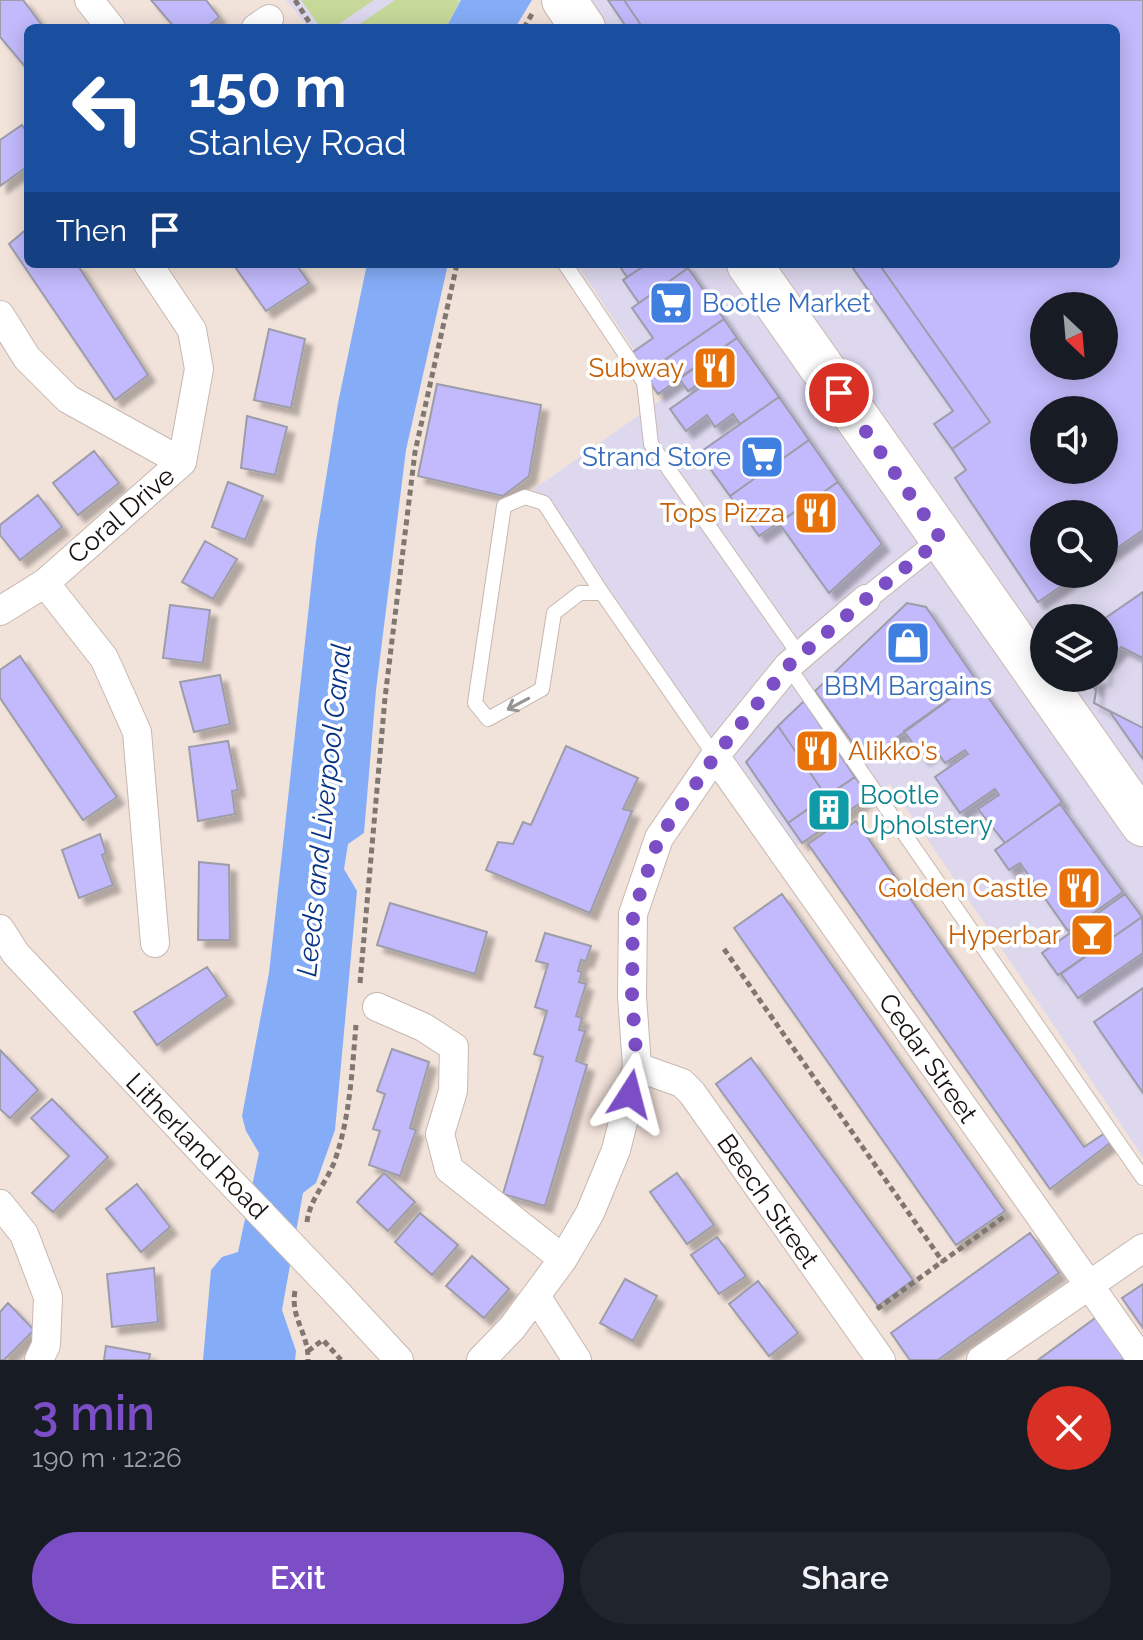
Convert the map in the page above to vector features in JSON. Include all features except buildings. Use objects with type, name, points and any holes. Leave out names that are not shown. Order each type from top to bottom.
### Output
[{"type":"main road","points":[[752,268],[1143,824]]},
{"type":"street","points":[[89,0],[108,24]]},
{"type":"street","name":"Coral Drive","points":[[0,611],[45,583],[182,462],[199,369],[192,330],[151,268]]},
{"type":"street","points":[[0,315],[14,360],[68,399],[182,462]]},
{"type":"street","points":[[481,1360],[512,1328],[563,1259],[590,1213],[616,1150],[637,1067],[632,996],[633,914],[659,838],[715,756],[794,661],[941,539]]},
{"type":"street","name":"Coral Drive","points":[[45,583],[104,658],[137,732],[155,943]]},
{"type":"street","name":"Cedar Street","points":[[715,756],[1142,1360]]},
{"type":"street","name":"Litherland Road","points":[[0,929],[8,957],[209,1159],[399,1360]]},
{"type":"street","points":[[365,1003],[423,1027],[454,1047],[453,1091],[440,1134],[449,1169],[563,1259]]},
{"type":"street","name":"Beech Street","points":[[637,1067],[682,1083],[692,1093],[881,1360]]},
{"type":"street","points":[[0,1204],[24,1234],[48,1297],[46,1345],[39,1360]]},
{"type":"street","points":[[981,1360],[1143,1248]]},
{"type":"street","points":[[536,1296],[577,1360]]},
{"type":"lane","points":[[568,268],[644,382],[651,444],[1143,1178]]},
{"type":"lane","points":[[602,593],[580,593],[554,613],[542,689],[529,699],[488,719],[475,703],[504,506],[525,497],[544,503],[715,756]]},
{"type":"path","points":[[295,0],[310,24]]},
{"type":"path","points":[[305,1234],[309,1205],[334,1164],[344,1130],[365,1003],[385,698],[415,452],[456,268]]},
{"type":"path","points":[[724,949],[943,1262]]},
{"type":"path","points":[[855,1325],[1028,1199]]},
{"type":"path","points":[[297,1277],[292,1305],[308,1351],[308,1360]]},
{"type":"path","points":[[308,1351],[323,1340],[341,1360]]},
{"type":"shaded area","points":[[286,0],[461,0],[448,24],[306,24]]},
{"type":"shaded area","points":[[579,0],[1143,0],[1143,1157],[890,784],[784,854],[534,489],[665,397],[580,268],[1120,268],[1120,24],[553,24]]},
{"type":"green space","points":[[301,0],[374,0],[339,24],[318,24]]},
{"type":"green space","points":[[395,0],[460,1],[448,24],[360,24]]},
{"type":"water","points":[[461,0],[532,0],[517,24],[448,24]]},
{"type":"water","name":"Leeds and Liverpool Canal","points":[[366,268],[447,268],[406,450],[376,690],[364,833],[348,844],[344,869],[357,891],[335,1130],[316,1183],[303,1193],[282,1310],[296,1351],[295,1360],[203,1360],[211,1270],[222,1257],[238,1252],[259,1153],[246,1131],[242,1116],[269,973],[316,541],[338,403]]},
{"type":"place","name":"Bootle Market","points":[[671,303]]},
{"type":"place","name":"Subway","points":[[715,368]]},
{"type":"place","name":"Strand Store","points":[[762,457]]},
{"type":"place","name":"Tops Pizza","points":[[816,513]]},
{"type":"place","name":"BBM Bargains","points":[[908,643]]},
{"type":"place","name":"Alikko's","points":[[817,751]]},
{"type":"place","name":"Bootle Upholstery","points":[[829,810]]},
{"type":"place","name":"Golden Castle","points":[[1079,888]]},
{"type":"place","name":"Hyperbar","points":[[1092,935]]},
{"type":"route","points":[[630,1094],[637,1067],[632,996],[633,914],[659,838],[715,756],[788,666],[941,539],[839,393]]}]
